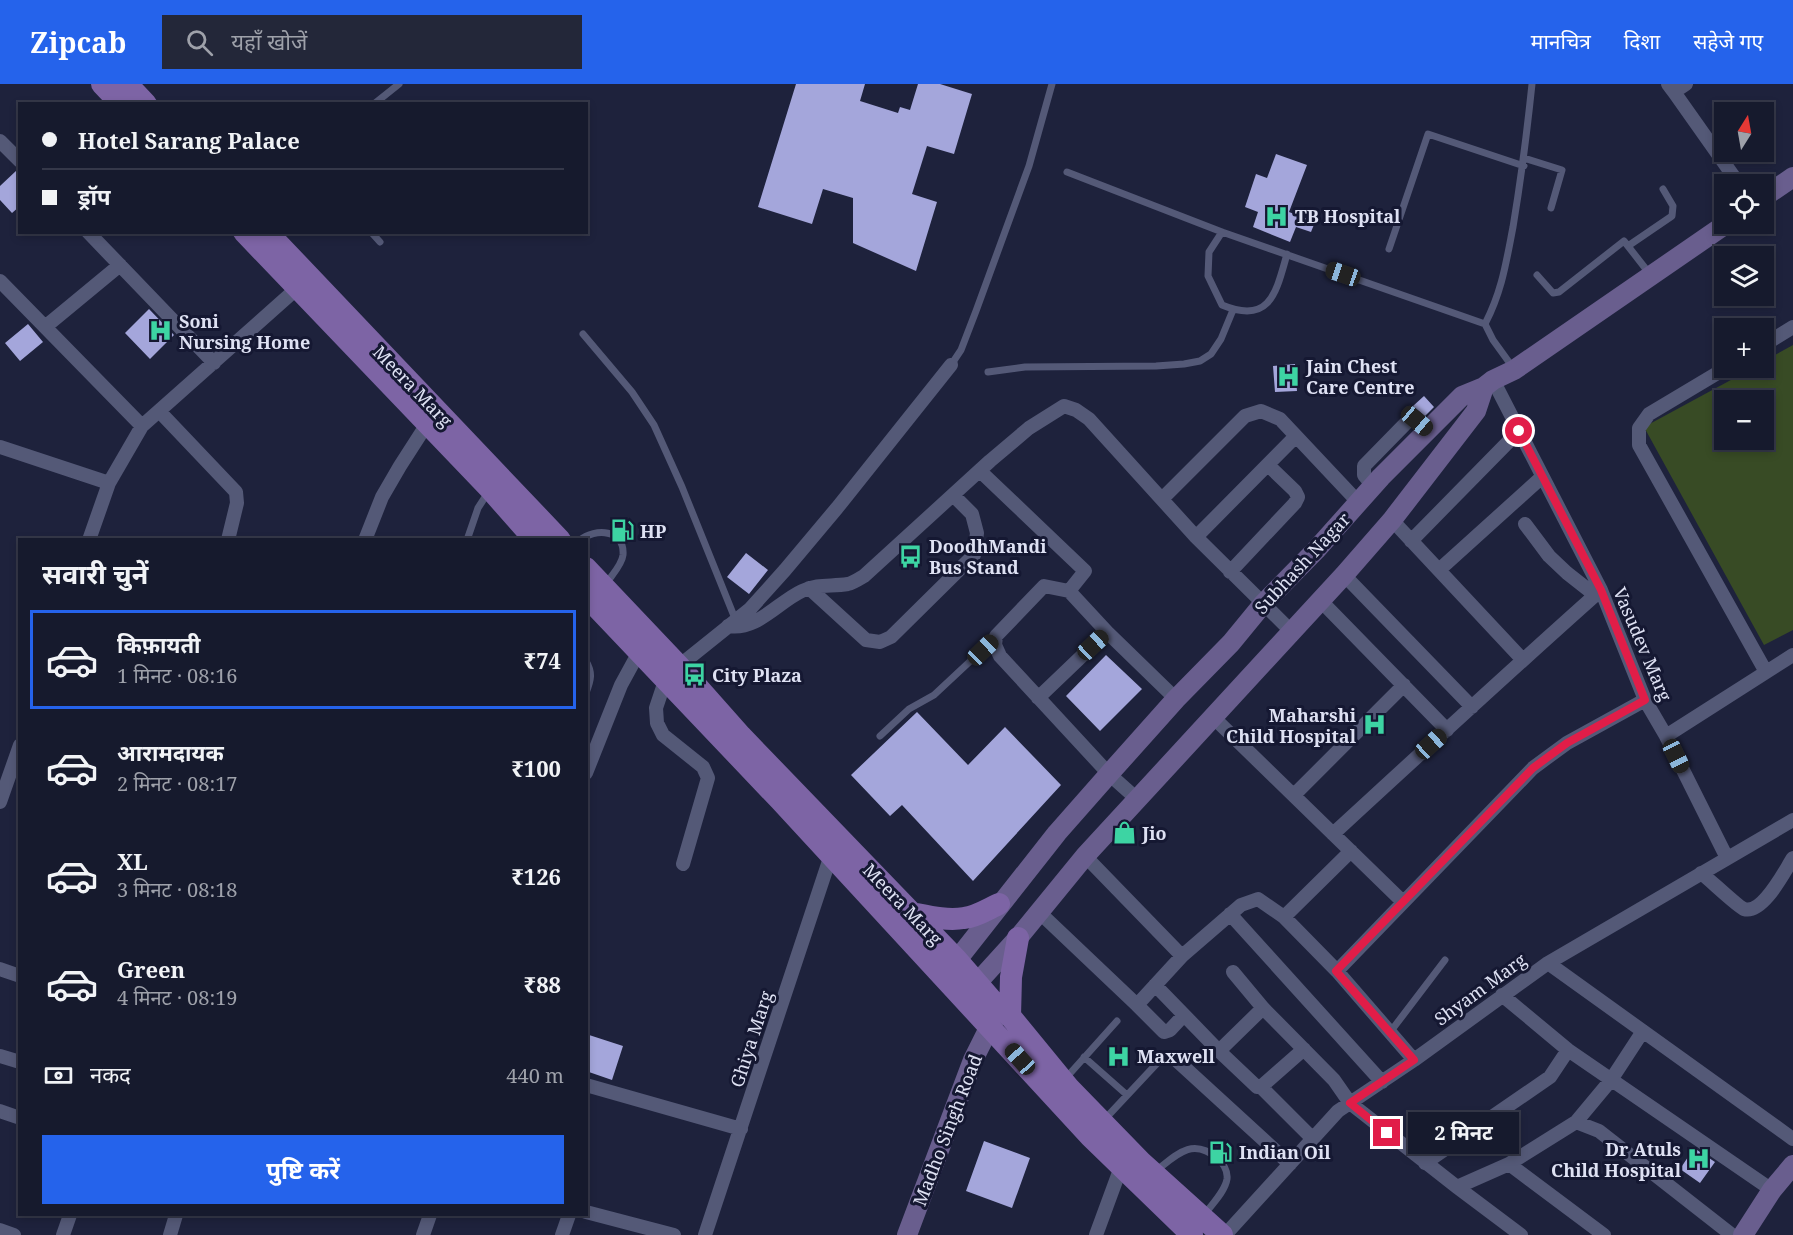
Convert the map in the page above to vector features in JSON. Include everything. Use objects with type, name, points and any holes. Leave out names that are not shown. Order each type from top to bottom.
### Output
[{"type":"main road","points":[[102,84],[120,98],[137,102]]},
{"type":"main road","name":"Meera Marg","points":[[245,234],[303,283],[558,538]]},
{"type":"main road","name":"Meera Marg","points":[[268,234],[303,283],[427,424],[533,538]]},
{"type":"main road","name":"Meera Marg","points":[[588,573],[595,591],[672,672],[831,855],[1000,1017],[1154,1173],[1197,1226]]},
{"type":"main road","name":"Meera Marg","points":[[672,672],[741,736],[911,913],[949,967]]},
{"type":"main road","points":[[911,913],[963,919],[975,916],[999,904]]},
{"type":"main road","points":[[1000,1017],[1011,977],[1018,938]]},
{"type":"main road","name":"Meera Marg","points":[[1000,1017],[1090,1136],[1121,1167],[1197,1226],[1224,1235]]},
{"type":"street","points":[[1686,84],[1671,88],[1732,174]]},
{"type":"street","points":[[0,141],[18,159]]},
{"type":"street","points":[[1774,190],[1793,177]]},
{"type":"street","name":"Subhash Nagar","points":[[949,967],[1057,833],[1176,699],[1231,643],[1263,604],[1316,550],[1373,486],[1462,396],[1515,369],[1714,232]]},
{"type":"street","points":[[90,234],[214,363]]},
{"type":"street","points":[[45,327],[120,265]]},
{"type":"street","points":[[90,538],[109,483],[142,426],[303,283]]},
{"type":"street","points":[[2,286],[142,426]]},
{"type":"street","points":[[1774,339],[1793,327]]},
{"type":"street","points":[[683,864],[708,778],[703,767],[663,735],[657,723],[656,708],[672,672],[750,609],[807,543],[951,365]]},
{"type":"street","points":[[1714,375],[1649,414],[1639,428],[1639,445],[1766,672]]},
{"type":"street","points":[[970,990],[1018,938],[1085,856],[1392,520],[1476,411],[1489,384]]},
{"type":"street","name":"Vasudev Marg","points":[[1489,384],[1519,431],[1598,592],[1645,700],[1666,736],[1727,858]]},
{"type":"street","points":[[732,623],[736,628],[756,622],[803,590],[824,585],[849,584],[864,576],[1029,429],[1064,406],[1076,410],[1089,419],[1196,537],[1291,631]]},
{"type":"street","points":[[159,411],[236,492],[237,503],[228,538]]},
{"type":"street","points":[[1162,499],[1245,416],[1261,411],[1280,419],[1359,503]]},
{"type":"street","points":[[366,538],[382,497],[427,424]]},
{"type":"street","points":[[1411,541],[1519,431]]},
{"type":"street","points":[[1196,537],[1296,436]]},
{"type":"street","points":[[0,447],[109,483]]},
{"type":"street","points":[[1230,572],[1298,497],[1294,490],[1268,465]]},
{"type":"street","points":[[980,471],[1085,571],[1069,591]]},
{"type":"street","points":[[1439,570],[1542,477]]},
{"type":"street","points":[[809,588],[866,640],[880,642],[891,637],[974,555],[977,533],[972,514],[954,496]]},
{"type":"street","points":[[1392,520],[1522,659]]},
{"type":"street","points":[[1333,834],[1598,592],[1567,573],[1549,556],[1525,524]]},
{"type":"street","points":[[1344,575],[1472,707]]},
{"type":"street","points":[[1137,799],[1109,774],[1000,656],[995,645],[996,636],[1044,586],[1069,591],[1107,632],[1176,699]]},
{"type":"street","points":[[1320,600],[1447,730]]},
{"type":"street","points":[[1038,698],[1107,632]]},
{"type":"street","points":[[588,768],[621,685],[646,645]]},
{"type":"street","points":[[1666,736],[1793,654]]},
{"type":"street","points":[[1294,795],[1404,685]]},
{"type":"street","points":[[1336,971],[1533,768],[1567,743],[1645,700]]},
{"type":"street","points":[[1213,717],[1403,902]]},
{"type":"street","points":[[0,802],[18,751]]},
{"type":"street","name":"Shyam Marg","points":[[1224,1235],[1338,1111],[1414,1060],[1548,963],[1793,820]]},
{"type":"street","points":[[1284,916],[1351,851]]},
{"type":"street","name":"Ghiya Marg","points":[[705,1235],[831,855]]},
{"type":"street","points":[[1085,856],[1182,956]]},
{"type":"street","points":[[1701,873],[1744,909],[1753,909],[1761,905],[1768,897],[1793,858]]},
{"type":"street","points":[[1137,1005],[1182,956],[1241,905],[1258,899],[1284,916],[1391,1031],[1414,1060]]},
{"type":"street","points":[[1040,912],[1164,1032],[1170,1030],[1184,1015]]},
{"type":"street","points":[[1230,914],[1382,1082]]},
{"type":"street","points":[[1548,963],[1793,1139]]},
{"type":"street","points":[[0,969],[18,975]]},
{"type":"street","points":[[1233,972],[1263,1008],[1334,1080],[1350,1103],[1457,1188],[1521,1235]]},
{"type":"street","points":[[1155,985],[1257,1088],[1304,1049]]},
{"type":"street","points":[[1502,995],[1568,1050],[1772,1190]]},
{"type":"street","points":[[1219,1051],[1263,1008]]},
{"type":"street","name":"Madho Singh Road","points":[[907,1235],[973,1060],[1000,1017]]},
{"type":"street","points":[[1457,1188],[1509,1164],[1576,1122],[1611,1080],[1643,1031]]},
{"type":"street","points":[[1425,1162],[1550,1077],[1568,1050]]},
{"type":"street","points":[[0,1056],[18,1061]]},
{"type":"street","points":[[1167,1058],[1290,1164]]},
{"type":"street","points":[[588,1086],[741,1129]]},
{"type":"street","points":[[1260,1086],[1313,1139]]},
{"type":"street","points":[[0,1111],[18,1117]]},
{"type":"street","points":[[1576,1122],[1599,1131],[1732,1235]]},
{"type":"street","points":[[1509,1164],[1604,1235]]},
{"type":"street","points":[[1743,1235],[1772,1190],[1793,1165]]},
{"type":"street","points":[[1096,1235],[1121,1167]]},
{"type":"street","points":[[588,1213],[674,1235]]},
{"type":"street","points":[[63,1235],[70,1216]]},
{"type":"street","points":[[170,1235],[176,1216]]},
{"type":"street","points":[[423,1235],[430,1216]]},
{"type":"street","points":[[562,1235],[569,1216]]},
{"type":"lane","points":[[376,102],[399,84]]},
{"type":"lane","points":[[951,365],[961,350],[1029,166],[1052,84]]},
{"type":"lane","points":[[1485,324],[1503,281],[1524,162],[1532,84]]},
{"type":"lane","points":[[1389,249],[1428,134],[1524,162],[1562,170],[1551,208]]},
{"type":"lane","points":[[1067,172],[1222,232],[1485,324],[1515,369]]},
{"type":"lane","points":[[1628,246],[1672,216],[1673,206],[1663,189]]},
{"type":"lane","points":[[1222,232],[1209,252],[1208,276],[1222,305],[1233,310],[1254,312],[1269,302],[1278,285],[1287,254]]},
{"type":"lane","points":[[373,234],[380,242]]},
{"type":"lane","points":[[1537,275],[1553,293],[1559,292],[1624,241],[1651,275]]},
{"type":"lane","points":[[988,372],[1025,367],[1156,366],[1200,361],[1211,354],[1221,339],[1233,310]]},
{"type":"lane","points":[[584,334],[632,392],[654,426],[682,487],[732,623]]},
{"type":"lane","points":[[468,538],[478,508],[490,489]]},
{"type":"lane","points":[[583,538],[602,531],[612,535],[620,542],[623,551],[622,559],[595,591]]},
{"type":"lane","points":[[880,736],[909,709],[934,695],[996,636]]},
{"type":"lane","points":[[588,665],[591,670],[591,679],[588,687]]},
{"type":"lane","points":[[1391,1031],[1445,960]]},
{"type":"lane","points":[[1063,1081],[1117,1021]]},
{"type":"lane","points":[[1084,1057],[1127,1095]]},
{"type":"lane","points":[[1102,1122],[1167,1058]]},
{"type":"lane","points":[[1154,1173],[1180,1152],[1190,1148],[1206,1150],[1221,1161],[1226,1171],[1226,1183],[1197,1226]]},
{"type":"green space","points":[[1793,345],[1793,630],[1764,645],[1644,427],[1735,378],[1774,378],[1774,355]]},
{"type":"building","points":[[796,84],[865,84],[860,101],[898,113],[900,107],[910,110],[918,84],[940,84],[972,94],[954,154],[927,146],[912,194],[937,202],[916,271],[853,243],[853,198],[823,189],[812,224],[758,207]]},
{"type":"building","points":[[1276,154],[1307,165],[1289,212],[1315,222],[1311,232],[1296,227],[1290,242],[1253,227],[1258,212],[1245,207],[1256,174],[1267,178]]},
{"type":"building","points":[[18,170],[18,208],[12,213],[0,200],[0,186]]},
{"type":"building","points":[[149,309],[174,335],[150,359],[125,333]]},
{"type":"building","points":[[28,324],[43,342],[20,361],[5,343]]},
{"type":"building","points":[[1295,364],[1297,391],[1275,392],[1273,366]]},
{"type":"building","points":[[1424,396],[1434,407],[1425,416],[1413,406]]},
{"type":"building","points":[[746,553],[768,570],[749,594],[727,577]]},
{"type":"building","points":[[1106,655],[1142,689],[1100,731],[1066,696]]},
{"type":"building","points":[[917,712],[968,765],[1005,727],[1061,785],[973,881],[902,805],[890,816],[851,775]]},
{"type":"building","points":[[588,1035],[623,1046],[612,1080],[588,1072]]},
{"type":"building","points":[[984,1141],[1030,1158],[1012,1208],[966,1191]]},
{"type":"building","points":[[1694,1148],[1715,1162],[1700,1183],[1680,1169]]},
{"type":"place","name":"TB Hospital","points":[[1277,216]]},
{"type":"place","name":"Soni Nursing Home","points":[[161,331]]},
{"type":"place","name":"Jain Chest Care Centre","points":[[1288,376]]},
{"type":"place","name":"HP","points":[[622,531]]},
{"type":"place","name":"DoodhMandi Bus Stand","points":[[911,556]]},
{"type":"place","name":"City Plaza","points":[[694,675]]},
{"type":"place","name":"Maharshi Child Hospital","points":[[1374,725]]},
{"type":"place","name":"Jio","points":[[1124,833]]},
{"type":"place","name":"Maxwell","points":[[1119,1056]]},
{"type":"place","name":"Indian Oil","points":[[1221,1152]]},
{"type":"place","name":"Dr Atuls Child Hospital","points":[[1699,1159]]},
{"type":"route","points":[[1387,1133],[1350,1103],[1414,1060],[1391,1031],[1336,971],[1533,768],[1567,743],[1645,700],[1601,590],[1519,431]]}]
